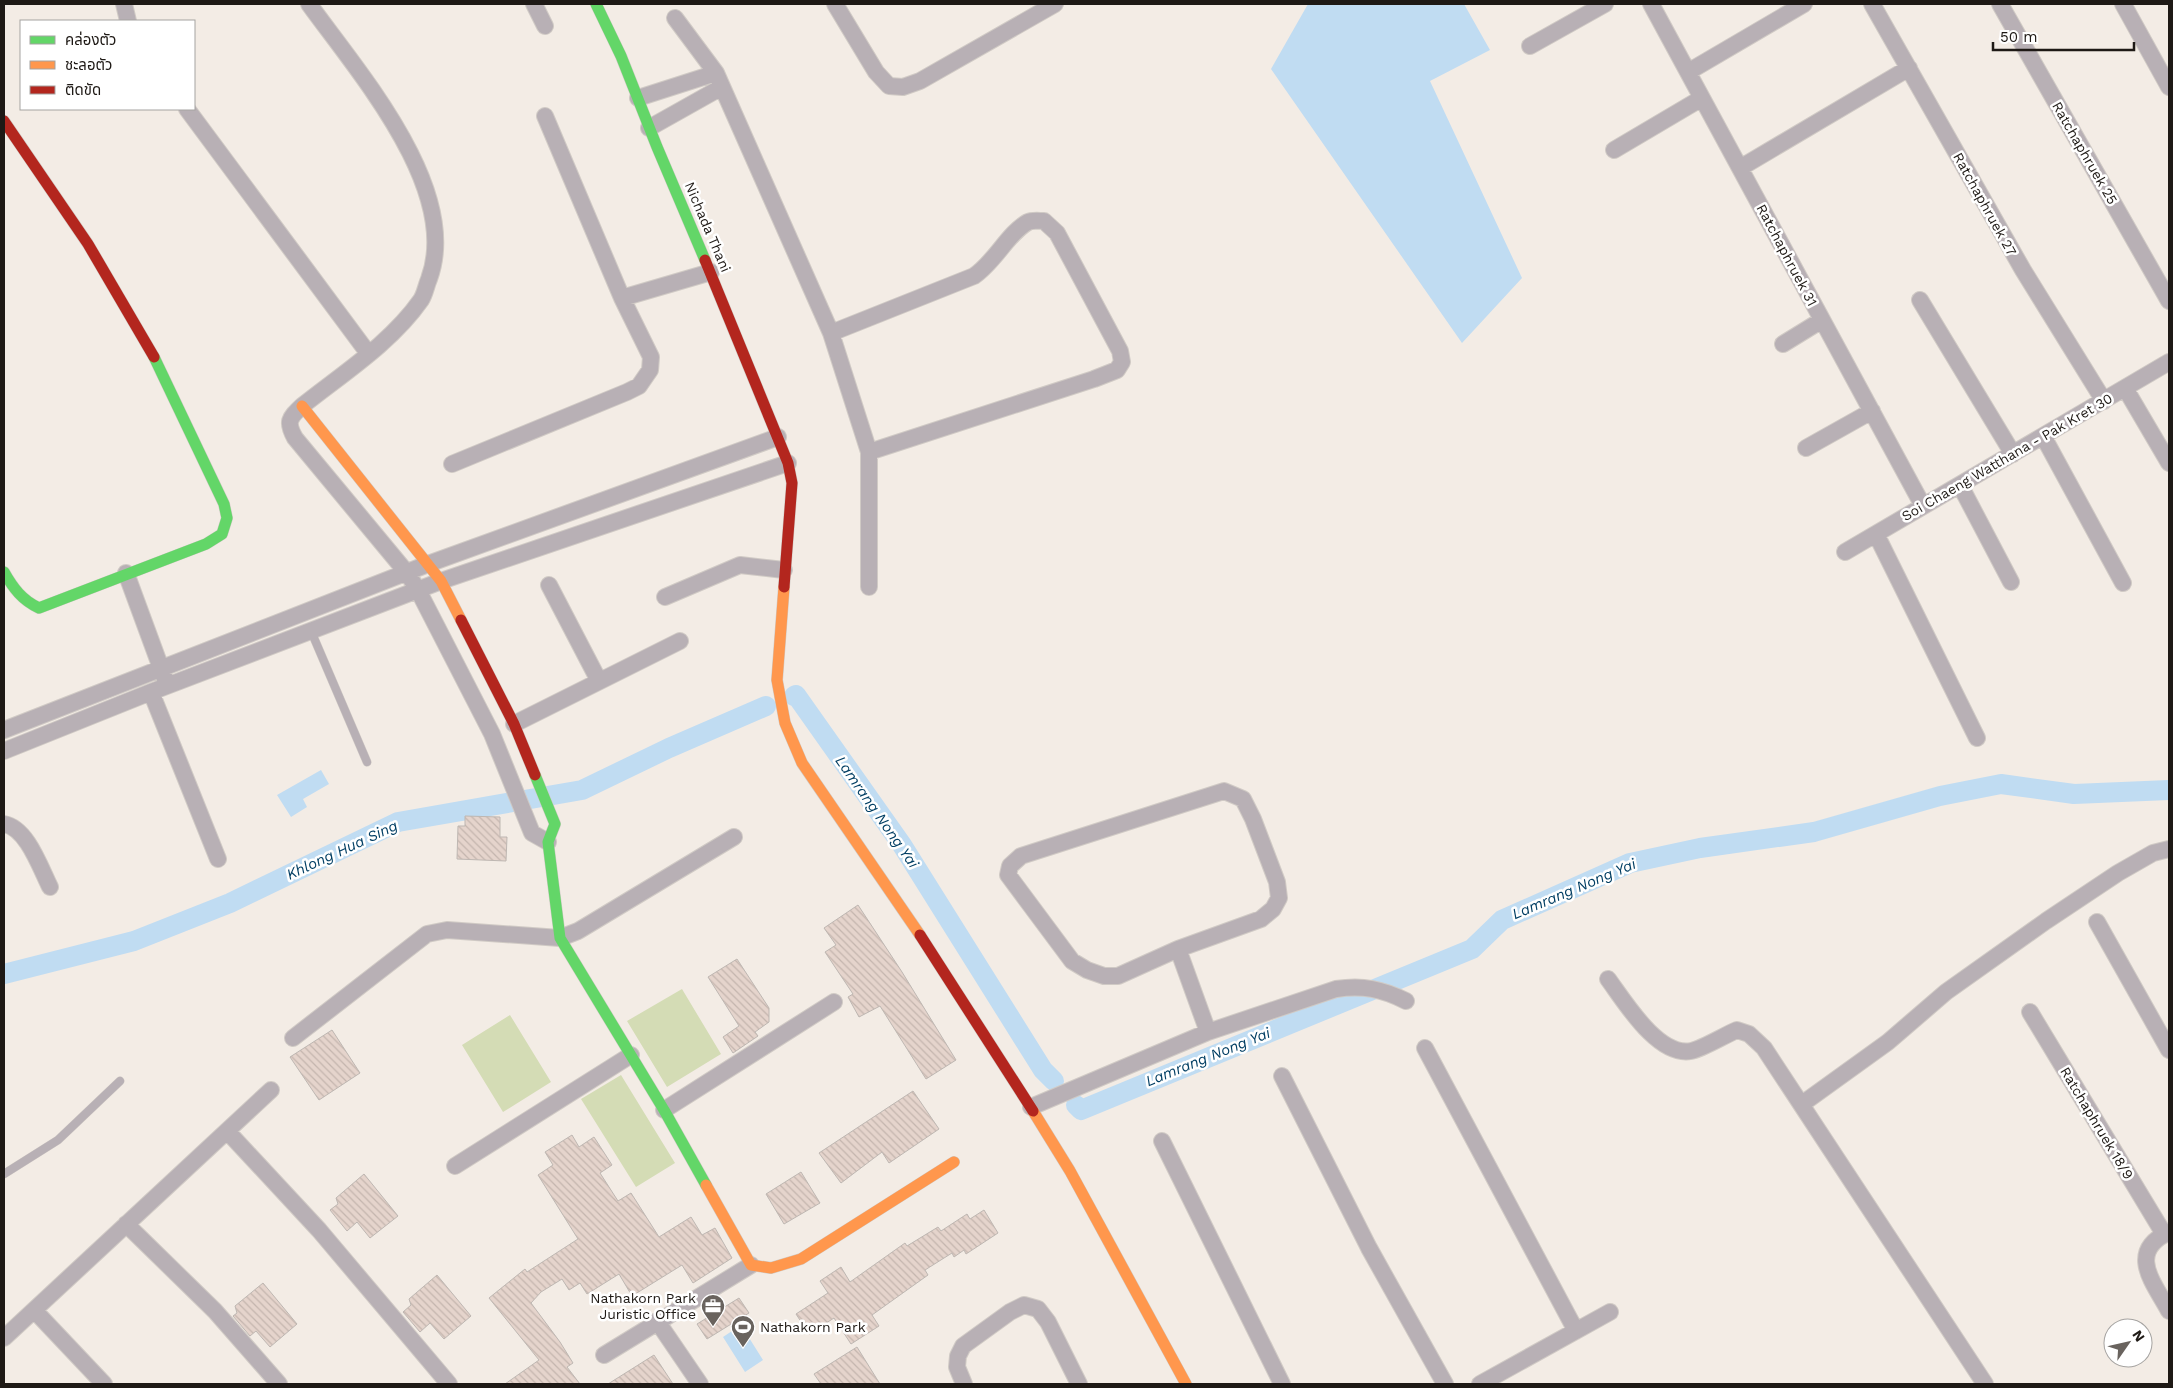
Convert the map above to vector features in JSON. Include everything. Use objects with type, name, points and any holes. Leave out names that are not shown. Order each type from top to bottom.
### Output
[{"type":"street","points":[[124,4],[128,20]]},
{"type":"street","points":[[309,4],[391,118],[413,159],[431,202],[436,242],[432,270],[422,299],[390,336],[302,406],[292,416],[290,428],[295,438],[407,573],[418,590],[492,734],[532,832],[548,842]]},
{"type":"street","points":[[534,4],[545,26]]},
{"type":"street","name":"Nichada Thani","points":[[596,4],[616,41],[649,128],[711,272],[788,463],[792,483],[777,680],[780,705],[788,736],[802,762],[906,913],[1031,1107],[1098,1221],[1186,1384]]},
{"type":"street","points":[[835,4],[876,72],[889,86],[903,87],[920,81],[1055,4]]},
{"type":"street","points":[[1530,46],[1605,4]]},
{"type":"street","name":"Ratchaphruek 31","points":[[1651,4],[1924,506]]},
{"type":"street","points":[[1688,72],[1804,4]]},
{"type":"street","name":"Ratchaphruek 27","points":[[1872,4],[2022,270],[2104,401]]},
{"type":"street","name":"Ratchaphruek 25","points":[[2000,4],[2169,301]]},
{"type":"street","points":[[2123,4],[2169,88]]},
{"type":"street","points":[[675,18],[719,80],[830,333],[869,452],[869,587]]},
{"type":"street","points":[[1740,168],[1909,68]]},
{"type":"street","points":[[638,98],[719,80]]},
{"type":"street","points":[[649,128],[719,80]]},
{"type":"street","points":[[1614,150],[1702,98]]},
{"type":"street","points":[[188,110],[368,353]]},
{"type":"street","points":[[452,464],[627,392],[639,386],[650,370],[651,357],[622,298],[545,116]]},
{"type":"street","points":[[4,120],[88,244],[148,345],[209,470],[227,518],[222,534],[206,544],[126,573],[39,608],[26,603],[11,585],[4,572]]},
{"type":"street","points":[[830,333],[974,276],[987,267],[1019,230],[1030,221],[1044,221],[1057,233],[1120,351],[1122,362],[1117,370],[869,452]]},
{"type":"street","points":[[622,298],[711,272]]},
{"type":"street","points":[[1920,300],[2013,454]]},
{"type":"street","points":[[1783,344],[1822,320]]},
{"type":"street","name":"Soi Chaeng Watthana - Pak Kret 30","points":[[1846,552],[2169,362]]},
{"type":"street","points":[[2125,388],[2169,463]]},
{"type":"street","points":[[302,406],[440,581],[514,724],[555,824],[548,842],[560,938],[664,1110],[751,1265],[764,1269],[779,1267],[801,1259],[954,1162]]},
{"type":"street","points":[[1806,448],[1872,411]]},
{"type":"street","points":[[2043,436],[2124,583]]},
{"type":"street","points":[[4,730],[428,564],[778,437]]},
{"type":"street","points":[[4,751],[440,581],[788,463]]},
{"type":"street","points":[[1960,485],[2011,582]]},
{"type":"street","points":[[1876,534],[1977,738]]},
{"type":"street","points":[[664,596],[740,565],[784,570]]},
{"type":"street","points":[[126,573],[168,686]]},
{"type":"street","points":[[549,585],[599,681]]},
{"type":"street","points":[[514,724],[680,641]]},
{"type":"street","points":[[152,692],[218,859]]},
{"type":"street","points":[[1224,791],[1243,799],[1253,819],[1277,882],[1279,898],[1273,909],[1261,919],[1178,949],[1118,976],[1104,976],[1087,970],[1072,961],[1017,888],[1008,875],[1010,866],[1021,856],[1224,791]]},
{"type":"street","points":[[4,824],[12,825],[22,834],[50,887]]},
{"type":"street","points":[[292,1038],[427,934],[446,930],[560,938],[578,930],[734,838]]},
{"type":"street","points":[[1802,1104],[1888,1042],[1946,992],[2046,921],[2146,857],[2153,853],[2169,850]]},
{"type":"street","points":[[2097,922],[2169,1050]]},
{"type":"street","points":[[1178,949],[1208,1032]]},
{"type":"street","points":[[1608,979],[1647,1031],[1668,1047],[1691,1051],[1737,1030],[1749,1034],[1764,1048],[1985,1384]]},
{"type":"street","points":[[1031,1107],[1208,1032],[1336,989],[1356,986],[1366,987],[1399,998]]},
{"type":"street","points":[[664,1110],[834,1002]]},
{"type":"street","name":"Ratchaphruek 18/9","points":[[2030,1012],[2167,1233]]},
{"type":"street","points":[[1425,1048],[1576,1331]]},
{"type":"street","points":[[455,1166],[630,1055]]},
{"type":"street","points":[[1282,1076],[1369,1248],[1445,1384]]},
{"type":"street","points":[[4,1338],[271,1090]]},
{"type":"street","points":[[227,1131],[320,1230],[449,1384]]},
{"type":"street","points":[[1162,1141],[1282,1384]]},
{"type":"street","points":[[126,1224],[215,1311],[279,1384]]},
{"type":"street","points":[[2167,1233],[2148,1248],[2145,1260],[2149,1274],[2169,1311]]},
{"type":"street","points":[[604,1355],[751,1265]]},
{"type":"street","points":[[964,1384],[957,1367],[958,1356],[963,1346],[1010,1312],[1024,1305],[1038,1309],[1048,1322],[1080,1384]]},
{"type":"street","points":[[34,1310],[104,1384]]},
{"type":"street","points":[[1480,1384],[1610,1312]]},
{"type":"street","points":[[657,1321],[700,1384]]},
{"type":"lane","points":[[311,631],[368,762]]},
{"type":"lane","points":[[4,1174],[58,1140],[120,1081]]},
{"type":"green space","points":[[682,989],[721,1054],[667,1087],[627,1021]]},
{"type":"green space","points":[[510,1015],[551,1082],[503,1112],[462,1045]]},
{"type":"green space","points":[[621,1075],[675,1163],[636,1187],[581,1099]]},
{"type":"water","points":[[1308,4],[1464,4],[1490,50],[1430,81],[1522,278],[1462,343],[1271,69]]},
{"type":"water","points":[[321,770],[329,784],[303,799],[307,807],[291,817],[277,795]]},
{"type":"water","name":"Nathakorn Park","points":[[741,1325],[763,1360],[745,1372],[723,1337]]},
{"type":"building","points":[[465,816],[500,817],[500,837],[507,837],[506,861],[457,859],[458,826],[465,826]]},
{"type":"building","points":[[858,905],[956,1060],[926,1079],[880,1006],[859,1017],[848,997],[853,994],[825,952],[836,945],[824,928]]},
{"type":"building","points":[[737,959],[769,1008],[769,1022],[755,1032],[758,1036],[733,1053],[723,1037],[739,1026],[708,977]]},
{"type":"building","points":[[332,1030],[360,1073],[319,1100],[290,1057]]},
{"type":"building","points":[[913,1091],[939,1129],[889,1163],[882,1152],[841,1183],[819,1153]]},
{"type":"building","points":[[572,1135],[579,1147],[594,1137],[612,1165],[600,1173],[618,1201],[631,1193],[659,1237],[691,1217],[702,1235],[715,1228],[732,1258],[693,1283],[682,1265],[632,1296],[619,1274],[587,1294],[580,1283],[569,1290],[562,1279],[541,1292],[531,1303],[573,1363],[567,1367],[580,1384],[505,1384],[539,1360],[489,1298],[525,1269],[527,1272],[578,1239],[538,1175],[553,1165],[545,1152]]},
{"type":"building","points":[[801,1172],[820,1203],[784,1224],[766,1194]]},
{"type":"building","points":[[364,1174],[398,1216],[370,1238],[357,1222],[347,1231],[330,1210],[338,1204],[336,1198]]},
{"type":"building","points":[[984,1210],[998,1233],[966,1254],[964,1250],[954,1257],[952,1253],[925,1270],[928,1275],[872,1315],[879,1326],[851,1344],[834,1318],[809,1334],[796,1314],[828,1293],[820,1281],[841,1267],[850,1282],[905,1243],[907,1246],[938,1227],[941,1231],[967,1214],[970,1219]]},
{"type":"building","points":[[437,1275],[471,1316],[444,1339],[430,1323],[420,1332],[403,1312],[411,1305],[409,1299]]},
{"type":"building","points":[[263,1283],[297,1324],[270,1347],[256,1331],[250,1336],[233,1316],[237,1313],[235,1306]]},
{"type":"building","points":[[739,1298],[749,1313],[707,1339],[697,1324]]},
{"type":"building","points":[[857,1347],[880,1384],[821,1384],[814,1374]]},
{"type":"building","points":[[654,1355],[673,1384],[608,1384]]},
{"type":"waterway","name":"Lamrang Nong Yai","points":[[794,696],[796,695],[902,845],[1043,1070],[1054,1081]]},
{"type":"waterway","name":"Khlong Hua Sing","points":[[4,974],[134,941],[230,903],[398,822],[582,790],[669,748],[766,706]]},
{"type":"waterway","name":"Lamrang Nong Yai","points":[[1076,1105],[1081,1110],[1472,949],[1502,920],[1630,863],[1700,848],[1814,832],[1940,796],[2001,784],[2074,794],[2169,790]]},
{"type":"traffic: fast","points":[[596,4],[621,56],[705,260]]},
{"type":"traffic: fast","points":[[4,572],[19,593],[39,608],[206,544],[222,534],[227,518],[224,504],[154,357]]},
{"type":"traffic: fast","points":[[535,775],[555,824],[548,842],[560,938],[664,1110],[706,1185]]},
{"type":"traffic: slow","points":[[302,406],[441,581],[461,620]]},
{"type":"traffic: slow","points":[[784,587],[777,680],[785,723],[802,763],[920,935]]},
{"type":"traffic: slow","points":[[1033,1111],[1070,1171],[1186,1384]]},
{"type":"traffic: slow","points":[[706,1185],[751,1265],[771,1268],[801,1259],[954,1162]]},
{"type":"traffic: jam","points":[[4,121],[88,244],[154,357]]},
{"type":"traffic: jam","points":[[705,260],[788,463],[792,483],[784,587]]},
{"type":"traffic: jam","points":[[461,620],[514,724],[535,775]]},
{"type":"traffic: jam","points":[[920,935],[1033,1111]]},
{"type":"place","name":"Nathakorn Park Juristic Office","points":[[713,1327]]},
{"type":"place","name":"Nathakorn Park","points":[[743,1348]]}]
